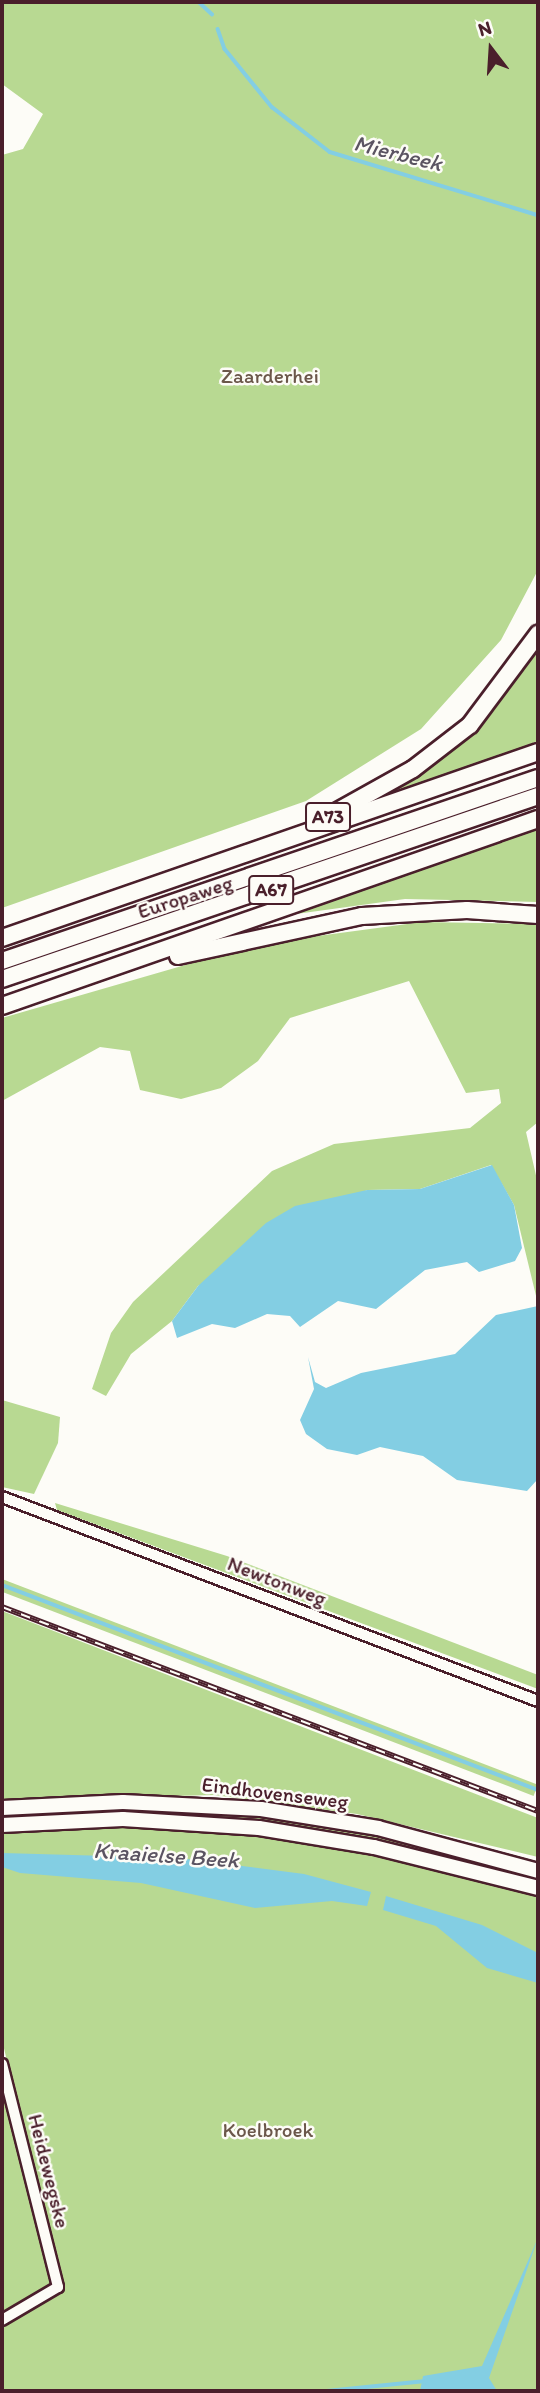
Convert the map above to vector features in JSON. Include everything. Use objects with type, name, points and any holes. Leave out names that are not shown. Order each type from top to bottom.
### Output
[{"type":"highway","name":"A73","points":[[216,867],[352,806],[413,769],[470,725],[538,634]]},
{"type":"highway","name":"A67","points":[[2,938],[216,867],[538,752]]},
{"type":"highway","name":"Europaweg","points":[[2,961],[538,778]]},
{"type":"highway","name":"Europaweg","points":[[2,979],[538,796]]},
{"type":"highway","name":"A67","points":[[2,1006],[84,980],[538,819]]},
{"type":"highway","name":"A67","points":[[84,980],[317,923],[412,911],[538,915]]},
{"type":"main road","name":"Eindhovenseweg","points":[[2,1808],[123,1802],[261,1809],[378,1828],[538,1871]]},
{"type":"main road","name":"Eindhovenseweg","points":[[2,1825],[123,1819],[259,1828],[374,1847],[538,1888]]},
{"type":"street","name":"Newtonweg","points":[[2,1497],[538,1701]]},
{"type":"street","name":"Heidewegske","points":[[2,2064],[58,2287],[2,2320]]},
{"type":"green space","name":"Zaarderhei","points":[[2,2],[538,2],[538,570],[501,640],[421,729],[306,801],[2,908],[2,155],[23,149],[43,114],[2,84]]},
{"type":"green space","points":[[538,649],[538,741],[381,801],[473,732]]},
{"type":"green space","points":[[538,826],[538,902],[405,899],[296,914]]},
{"type":"green space","points":[[422,922],[538,924],[538,1122],[526,1132],[538,1184],[538,1304],[514,1205],[491,1165],[420,1189],[367,1190],[198,1286],[172,1321],[131,1354],[106,1396],[92,1389],[111,1333],[133,1302],[272,1171],[334,1144],[470,1128],[501,1103],[499,1089],[466,1093],[409,981],[290,1018],[258,1061],[221,1088],[181,1099],[140,1090],[130,1051],[100,1047],[2,1101],[2,1018],[258,944]]},
{"type":"green space","points":[[2,1400],[60,1417],[58,1443],[34,1494],[2,1487]]},
{"type":"green space","points":[[55,1503],[227,1556],[538,1675],[538,1689],[57,1510]]},
{"type":"green space","points":[[2,1579],[538,1785],[534,1796],[2,1592]]},
{"type":"green space","points":[[2,1611],[538,1818],[538,1857],[357,1814],[214,1795],[2,1800]]},
{"type":"green space","points":[[52,1808],[202,1808],[341,1825],[538,1875],[538,1884],[279,1827],[2,1821],[2,1812]]},
{"type":"green space","name":"Koelbroek","points":[[123,1824],[215,1829],[373,1852],[538,1897],[538,2391],[2,2391],[2,2067],[8,2065],[2,2040],[2,1830]]},
{"type":"water","points":[[492,1165],[514,1205],[522,1248],[515,1261],[479,1272],[467,1262],[425,1270],[376,1309],[338,1301],[300,1327],[290,1316],[267,1314],[235,1328],[212,1324],[177,1338],[172,1321],[198,1286],[266,1223],[295,1206],[367,1190],[420,1189]]},
{"type":"water","points":[[538,1306],[537,1480],[527,1491],[457,1480],[423,1456],[380,1447],[357,1455],[327,1449],[306,1434],[300,1420],[314,1389],[308,1357],[315,1382],[326,1388],[361,1373],[455,1354],[496,1315]]},
{"type":"water","points":[[2,1853],[179,1858],[304,1874],[371,1892],[367,1906],[332,1901],[255,1908],[141,1883],[20,1873],[2,1867]]},
{"type":"water","points":[[386,1896],[482,1925],[538,1953],[538,1983],[487,1968],[436,1926],[383,1910]]},
{"type":"water","points":[[538,2238],[489,2378],[497,2391],[420,2391],[423,2376],[482,2366]]},
{"type":"waterway","name":"Mierbeek","points":[[199,2],[212,14]]},
{"type":"waterway","name":"Mierbeek","points":[[218,29],[225,49],[272,107],[330,152],[538,215]]},
{"type":"waterway","points":[[2,1585],[538,1790]]},
{"type":"waterway","points":[[327,2391],[425,2381]]},
{"type":"railway","points":[[2,1607],[538,1811]]},
{"type":"water label","name":"Kraaielse Beek","points":[[166,1855]]}]
